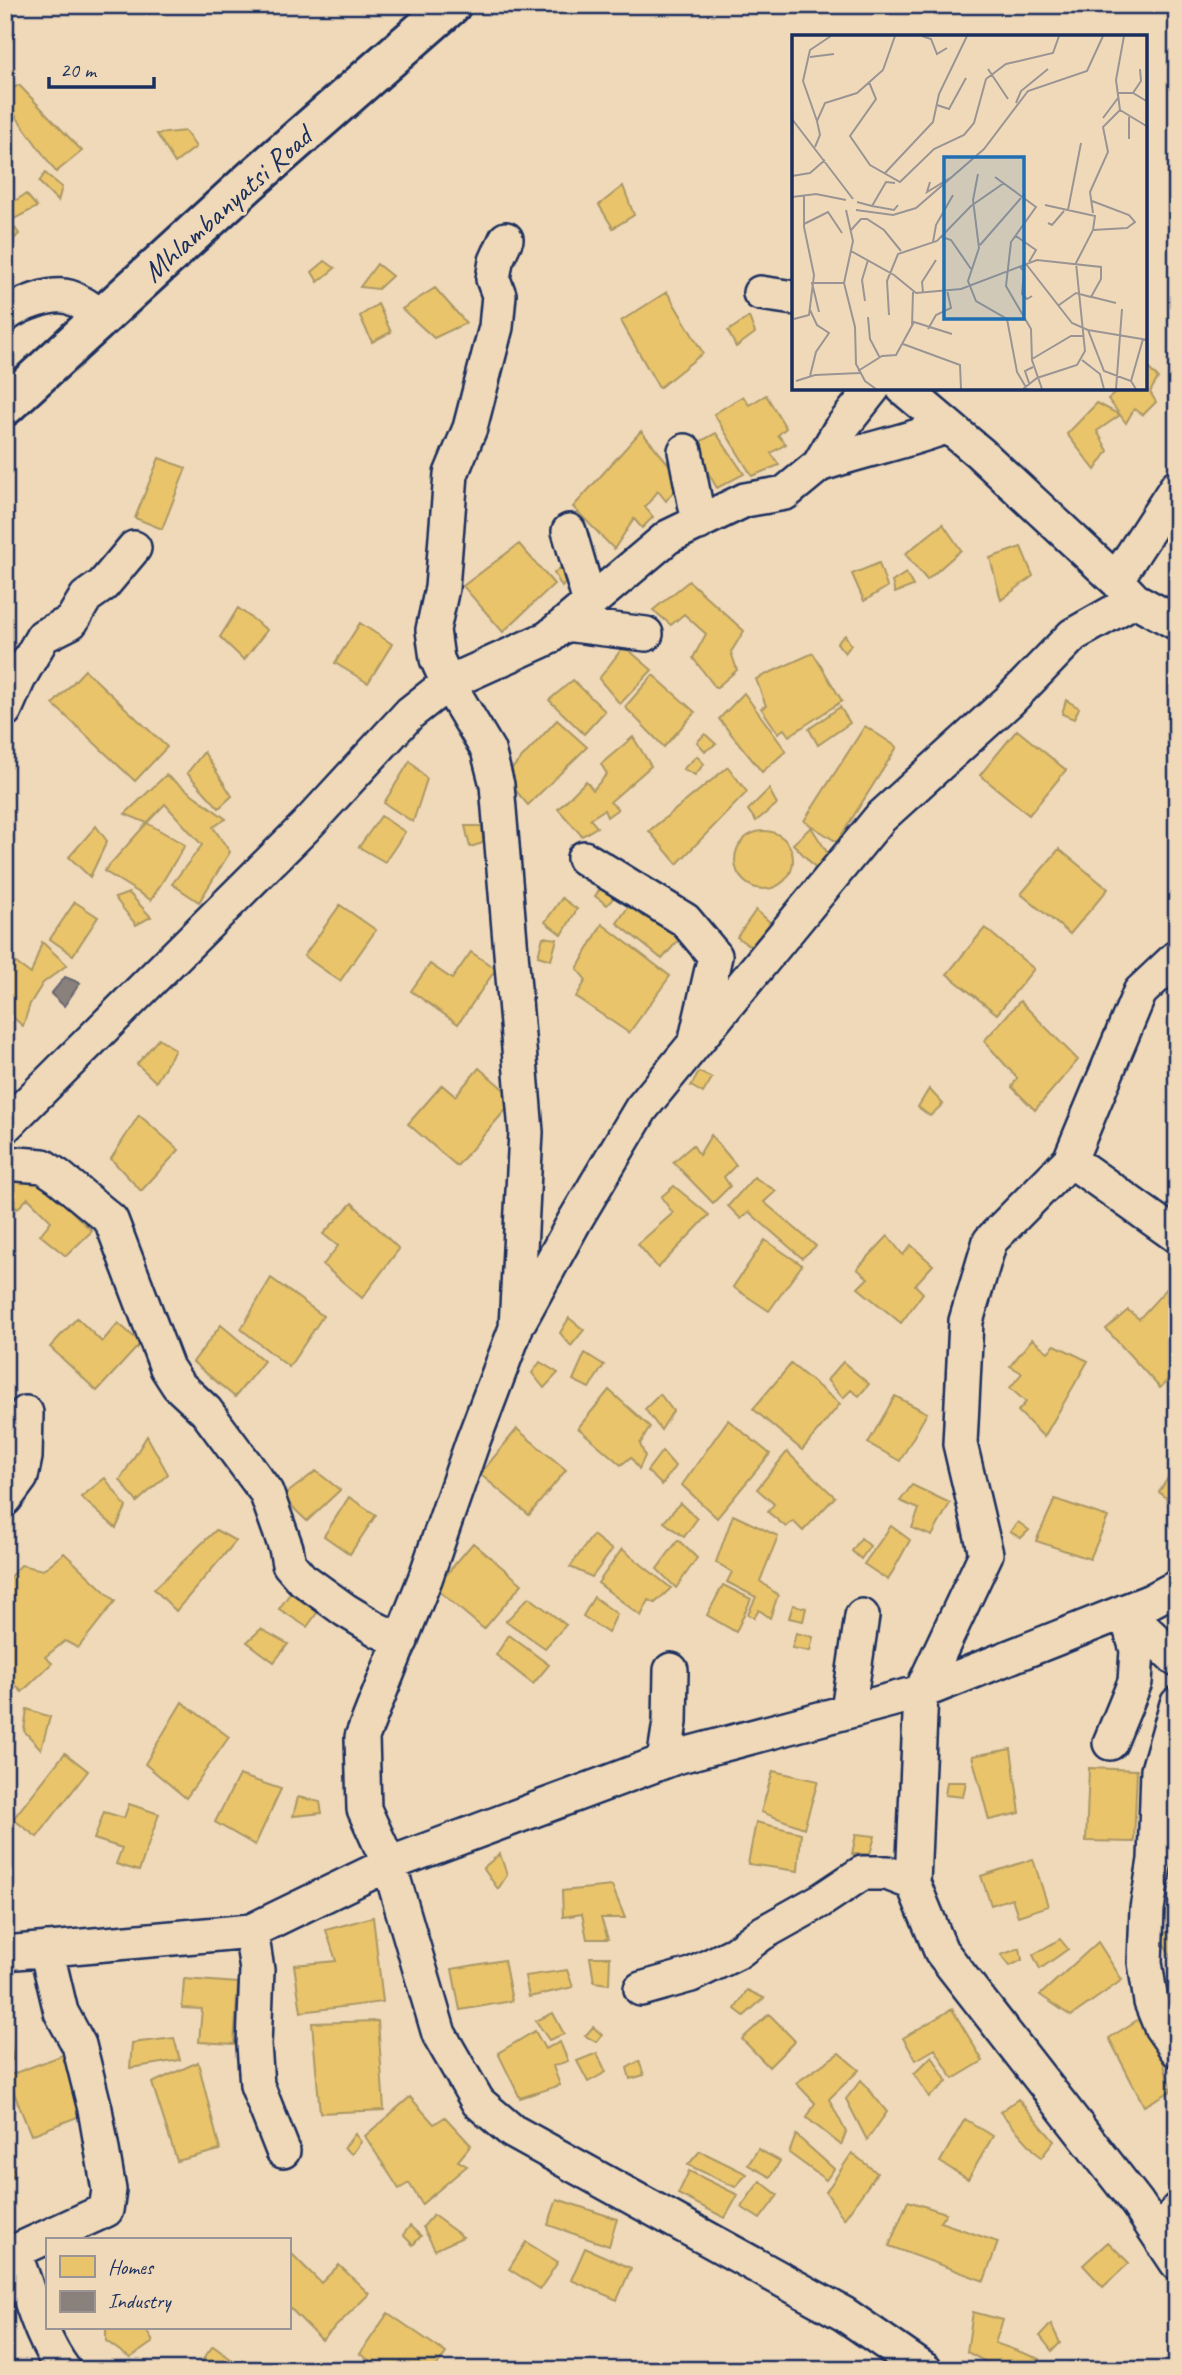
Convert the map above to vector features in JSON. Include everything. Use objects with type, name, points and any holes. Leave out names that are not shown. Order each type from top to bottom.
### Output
[{"type":"main road","name":"Mhlambanyatsi Road","points":[[5,406],[248,183],[451,5]]},
{"type":"street","points":[[506,239],[496,261],[493,279],[499,295],[496,327],[470,428],[451,474],[442,588],[433,630],[437,659],[448,683],[488,750],[498,796],[526,1132],[516,1328]]},
{"type":"street","points":[[760,293],[792,299]]},
{"type":"street","points":[[5,315],[17,306],[45,298],[68,296],[103,317]]},
{"type":"street","points":[[819,465],[839,430],[871,390]]},
{"type":"street","points":[[905,390],[1125,590],[1177,623]]},
{"type":"street","points":[[5,1126],[306,826],[410,713],[448,683],[548,638],[668,537],[745,500],[785,493],[819,465],[853,453],[917,438],[948,426]]},
{"type":"street","points":[[685,451],[699,523]]},
{"type":"street","points":[[925,2370],[844,2314],[512,2131],[478,2102],[439,2034],[389,1864],[365,1810],[362,1737],[401,1641],[516,1328],[574,1222],[641,1109],[880,818],[1009,701],[1073,635],[1125,590],[1177,486]]},
{"type":"street","points":[[569,531],[577,614]]},
{"type":"street","points":[[5,710],[19,678],[43,636],[71,622],[86,597],[103,585],[134,548]]},
{"type":"street","points":[[577,614],[646,634]]},
{"type":"street","points":[[584,858],[685,920],[715,956],[695,1045]]},
{"type":"street","points":[[1170,2253],[1137,2203],[941,1951],[913,1883],[921,1692],[986,1554],[960,1444],[966,1321],[990,1241],[1070,1160],[1140,992],[1177,957]]},
{"type":"street","points":[[1070,1160],[1177,1236]]},
{"type":"street","points":[[5,1164],[43,1167],[58,1176],[111,1220],[167,1368],[178,1385],[212,1419],[265,1492],[286,1548],[289,1564],[302,1578],[345,1609],[401,1641]]},
{"type":"street","points":[[5,1499],[21,1477],[26,1413]]},
{"type":"street","points":[[5,1953],[251,1931],[389,1864],[664,1762],[921,1692],[1152,1601],[1177,1587]]},
{"type":"street","points":[[1125,1611],[1177,1660]]},
{"type":"street","points":[[1110,1743],[1135,1682],[1138,1650],[1125,1611]]},
{"type":"street","points":[[848,1711],[862,1616]]},
{"type":"street","points":[[664,1762],[670,1722],[671,1670]]},
{"type":"street","points":[[1177,1704],[1158,1770],[1155,1860],[1147,1909],[1145,1962],[1152,2002],[1161,2027],[1177,2050]]},
{"type":"street","points":[[641,1989],[691,1975],[736,1953],[761,1934],[820,1901],[862,1873],[887,1873],[913,1883]]},
{"type":"street","points":[[251,1931],[257,1970],[254,2045],[257,2085],[283,2151]]},
{"type":"street","points":[[46,1949],[61,2012],[79,2045],[95,2109],[109,2190],[106,2210],[9,2254],[53,2355],[64,2370]]},
{"type":"street","points":[[1170,2253],[1177,2210]]},
{"type":"building: Homes","points":[[19,85],[82,151],[56,172],[5,101],[5,92]]},
{"type":"building: Homes","points":[[185,131],[196,147],[175,163],[157,134]]},
{"type":"building: Homes","points":[[45,173],[62,187],[58,201],[39,182]]},
{"type":"building: Homes","points":[[623,186],[634,215],[613,228],[599,205]]},
{"type":"building: Homes","points":[[26,194],[37,207],[10,221],[19,234],[5,248],[5,207]]},
{"type":"building: Homes","points":[[325,261],[335,268],[318,282],[312,272]]},
{"type":"building: Homes","points":[[377,264],[392,276],[378,289],[360,287]]},
{"type":"building: Homes","points":[[435,288],[466,323],[434,338],[402,309]]},
{"type":"building: Homes","points":[[667,292],[703,353],[659,388],[621,321]]},
{"type":"building: Homes","points":[[378,304],[391,332],[372,342],[360,316]]},
{"type":"building: Homes","points":[[749,317],[755,333],[736,347],[728,331]]},
{"type":"building: Homes","points":[[1147,367],[1158,378],[1150,392],[1156,402],[1143,415],[1134,409],[1126,423],[1108,399],[1119,390],[1147,390]]},
{"type":"building: Homes","points":[[766,395],[786,428],[778,435],[786,444],[771,453],[779,465],[752,476],[714,414],[743,396],[749,405]]},
{"type":"building: Homes","points":[[1097,403],[1120,415],[1097,431],[1108,451],[1095,470],[1067,434]]},
{"type":"building: Homes","points":[[641,431],[682,480],[666,501],[658,491],[645,507],[653,517],[642,528],[634,519],[614,549],[573,507]]},
{"type":"building: Homes","points":[[716,433],[744,474],[717,488],[692,446]]},
{"type":"building: Homes","points":[[159,458],[186,468],[162,529],[135,518]]},
{"type":"building: Homes","points":[[943,524],[961,550],[927,580],[905,554]]},
{"type":"building: Homes","points":[[519,544],[554,584],[503,632],[463,586]]},
{"type":"building: Homes","points":[[1021,547],[1033,576],[1001,600],[990,558]]},
{"type":"building: Homes","points":[[566,563],[572,574],[562,587],[554,573]]},
{"type":"building: Homes","points":[[879,563],[887,587],[864,601],[852,574]]},
{"type":"building: Homes","points":[[906,573],[913,586],[895,593],[892,582]]},
{"type":"building: Homes","points":[[689,581],[744,631],[731,652],[737,670],[716,688],[693,658],[706,634],[684,614],[671,625],[653,610]]},
{"type":"building: Homes","points":[[238,608],[267,630],[244,660],[220,637]]},
{"type":"building: Homes","points":[[360,623],[392,644],[368,683],[335,663]]},
{"type":"building: Homes","points":[[845,635],[851,645],[845,653],[837,643]]},
{"type":"building: Homes","points":[[624,646],[652,670],[620,704],[599,679]]},
{"type":"building: Homes","points":[[813,653],[842,701],[789,736],[784,729],[778,733],[761,708],[766,706],[756,679]]},
{"type":"building: Homes","points":[[85,670],[167,747],[135,781],[53,704]]},
{"type":"building: Homes","points":[[653,675],[695,712],[664,747],[625,707]]},
{"type":"building: Homes","points":[[573,680],[605,711],[584,734],[549,700]]},
{"type":"building: Homes","points":[[744,693],[786,751],[762,772],[719,719]]},
{"type":"building: Homes","points":[[1066,700],[1079,708],[1074,719],[1062,714]]},
{"type":"building: Homes","points":[[840,707],[850,723],[818,745],[809,729]]},
{"type":"building: Homes","points":[[557,720],[587,747],[528,805],[504,777]]},
{"type":"building: Homes","points":[[865,726],[897,747],[837,842],[804,821]]},
{"type":"building: Homes","points":[[1017,730],[1066,770],[1029,815],[980,775]]},
{"type":"building: Homes","points":[[705,734],[716,744],[705,751],[697,742]]},
{"type":"building: Homes","points":[[633,737],[651,766],[610,802],[618,809],[607,817],[604,810],[590,819],[597,827],[582,836],[558,809],[586,781],[593,790],[607,774],[601,764]]},
{"type":"building: Homes","points":[[204,752],[232,796],[219,808],[187,773]]},
{"type":"building: Homes","points":[[697,756],[704,764],[695,775],[683,769]]},
{"type":"building: Homes","points":[[410,761],[427,779],[413,822],[384,803]]},
{"type":"building: Homes","points":[[728,767],[747,792],[677,864],[649,831]]},
{"type":"building: Homes","points":[[166,775],[226,819],[213,827],[230,852],[199,902],[172,884],[202,845],[165,804],[147,823],[125,814]]},
{"type":"building: Homes","points":[[769,789],[777,804],[756,821],[748,810]]},
{"type":"building: Homes","points":[[381,816],[405,832],[385,862],[359,847]]},
{"type":"building: Homes","points":[[147,823],[185,845],[151,900],[104,871]]},
{"type":"building: Homes","points":[[96,826],[107,841],[90,877],[69,857]]},
{"type":"building: Homes","points":[[465,826],[482,826],[483,843],[470,847]]},
{"type":"building: Homes","points":[[811,827],[830,857],[818,870],[793,844]]},
{"type":"building: Homes","points":[[758,831],[770,831],[785,839],[793,854],[793,866],[785,881],[770,889],[758,889],[743,881],[735,866],[735,854],[743,839]]},
{"type":"building: Homes","points":[[1059,849],[1108,889],[1070,934],[1021,894]]},
{"type":"building: Homes","points":[[606,881],[617,894],[607,905],[595,896]]},
{"type":"building: Homes","points":[[129,893],[151,917],[136,925],[115,898]]},
{"type":"building: Homes","points":[[635,897],[682,936],[662,959],[617,923]]},
{"type":"building: Homes","points":[[562,898],[577,909],[562,935],[545,922]]},
{"type":"building: Homes","points":[[75,902],[98,917],[73,955],[50,939]]},
{"type":"building: Homes","points":[[340,905],[376,930],[340,981],[304,956]]},
{"type":"building: Homes","points":[[756,910],[771,923],[752,948],[737,937]]},
{"type":"building: Homes","points":[[602,924],[670,976],[629,1033],[576,997],[586,980],[577,969]]},
{"type":"building: Homes","points":[[985,928],[1034,969],[997,1014],[947,974]]},
{"type":"building: Homes","points":[[543,937],[557,939],[551,960],[538,956]]},
{"type":"building: Homes","points":[[42,942],[67,965],[43,983],[30,1004],[23,1026],[8,1013],[5,1017],[5,955],[31,974]]},
{"type":"building: Homes","points":[[471,952],[496,969],[458,1024],[411,991],[430,964],[452,979]]},
{"type":"building: Homes","points":[[1020,1001],[1078,1060],[1035,1110],[1012,1087],[1017,1078],[984,1041]]},
{"type":"building: Homes","points":[[159,1038],[175,1050],[156,1082],[137,1064]]},
{"type":"building: Homes","points":[[479,1068],[515,1099],[457,1166],[408,1124],[442,1085],[455,1096]]},
{"type":"building: Homes","points":[[699,1072],[712,1078],[703,1093],[691,1086]]},
{"type":"building: Homes","points":[[929,1089],[943,1104],[930,1116],[918,1107]]},
{"type":"building: Homes","points":[[139,1115],[179,1150],[141,1191],[111,1159]]},
{"type":"building: Homes","points":[[711,1135],[736,1165],[724,1177],[730,1186],[713,1203],[673,1162],[693,1145],[699,1155]]},
{"type":"building: Homes","points":[[26,1167],[92,1231],[66,1256],[40,1235],[51,1221],[28,1198],[17,1209],[5,1197],[5,1181]]},
{"type":"building: Homes","points":[[754,1177],[776,1191],[764,1202],[816,1246],[802,1258],[749,1212],[741,1219],[728,1206]]},
{"type":"building: Homes","points":[[674,1186],[709,1215],[658,1268],[638,1244],[673,1213],[661,1197]]},
{"type":"building: Homes","points":[[352,1203],[399,1249],[362,1298],[323,1265],[338,1246],[323,1234]]},
{"type":"building: Homes","points":[[888,1236],[903,1255],[911,1245],[933,1265],[915,1285],[923,1293],[901,1323],[858,1288],[868,1278],[857,1269]]},
{"type":"building: Homes","points":[[765,1240],[802,1265],[769,1311],[733,1287]]},
{"type":"building: Homes","points":[[271,1278],[323,1316],[289,1367],[241,1329]]},
{"type":"building: Homes","points":[[1171,1284],[1177,1292],[1177,1319],[1173,1322],[1177,1326],[1177,1371],[1160,1388],[1106,1329],[1128,1310],[1139,1319]]},
{"type":"building: Homes","points":[[77,1318],[102,1342],[118,1323],[141,1343],[97,1391],[50,1347]]},
{"type":"building: Homes","points":[[569,1318],[584,1330],[571,1346],[560,1333]]},
{"type":"building: Homes","points":[[221,1325],[264,1361],[235,1397],[193,1362]]},
{"type":"building: Homes","points":[[1032,1339],[1048,1352],[1055,1345],[1088,1361],[1044,1437],[1018,1411],[1026,1402],[1010,1388],[1022,1373],[1010,1366]]},
{"type":"building: Homes","points":[[585,1353],[604,1365],[589,1388],[573,1380]]},
{"type":"building: Homes","points":[[540,1362],[558,1373],[544,1388],[532,1373]]},
{"type":"building: Homes","points":[[843,1362],[869,1384],[859,1396],[851,1390],[843,1398],[827,1380]]},
{"type":"building: Homes","points":[[791,1364],[840,1404],[802,1450],[753,1409]]},
{"type":"building: Homes","points":[[609,1390],[650,1427],[640,1444],[645,1456],[639,1469],[631,1457],[621,1465],[578,1428]]},
{"type":"building: Homes","points":[[660,1394],[673,1411],[661,1430],[645,1409]]},
{"type":"building: Homes","points":[[895,1396],[927,1413],[900,1461],[868,1443]]},
{"type":"building: Homes","points":[[728,1420],[770,1454],[717,1518],[682,1485]]},
{"type":"building: Homes","points":[[517,1429],[566,1470],[529,1515],[480,1474]]},
{"type":"building: Homes","points":[[147,1436],[168,1474],[137,1502],[120,1480]]},
{"type":"building: Homes","points":[[662,1451],[675,1466],[662,1485],[647,1471]]},
{"type":"building: Homes","points":[[787,1452],[835,1497],[803,1531],[793,1521],[786,1527],[768,1512],[774,1504],[757,1489]]},
{"type":"building: Homes","points":[[1177,1464],[1177,1506],[1159,1492]]},
{"type":"building: Homes","points":[[316,1471],[340,1490],[307,1521],[282,1497]]},
{"type":"building: Homes","points":[[105,1478],[126,1507],[116,1528],[81,1497]]},
{"type":"building: Homes","points":[[912,1485],[950,1503],[932,1536],[912,1528],[919,1509],[900,1501]]},
{"type":"building: Homes","points":[[349,1497],[376,1515],[350,1554],[324,1536]]},
{"type":"building: Homes","points":[[1055,1499],[1108,1517],[1090,1559],[1036,1541]]},
{"type":"building: Homes","points":[[680,1503],[697,1519],[684,1537],[664,1522]]},
{"type":"building: Homes","points":[[733,1515],[778,1536],[760,1581],[778,1595],[770,1618],[759,1610],[754,1618],[748,1614],[756,1597],[727,1582],[732,1572],[716,1562]]},
{"type":"building: Homes","points":[[1018,1522],[1029,1530],[1021,1538],[1010,1532]]},
{"type":"building: Homes","points":[[891,1526],[910,1540],[888,1580],[864,1564]]},
{"type":"building: Homes","points":[[216,1530],[236,1541],[176,1611],[154,1589]]},
{"type":"building: Homes","points":[[593,1535],[612,1550],[592,1577],[570,1567]]},
{"type":"building: Homes","points":[[861,1538],[870,1546],[861,1559],[852,1551]]},
{"type":"building: Homes","points":[[678,1540],[697,1558],[676,1588],[657,1569]]},
{"type":"building: Homes","points":[[473,1543],[522,1584],[484,1629],[435,1588]]},
{"type":"building: Homes","points":[[622,1549],[671,1588],[655,1603],[649,1600],[641,1616],[598,1583]]},
{"type":"building: Homes","points":[[64,1553],[115,1601],[78,1648],[65,1641],[45,1657],[52,1663],[22,1692],[5,1675],[5,1582],[21,1565],[43,1570]]},
{"type":"building: Homes","points":[[723,1585],[751,1599],[736,1632],[707,1615]]},
{"type":"building: Homes","points":[[291,1592],[319,1610],[307,1627],[279,1609]]},
{"type":"building: Homes","points":[[529,1597],[566,1625],[545,1648],[506,1621]]},
{"type":"building: Homes","points":[[594,1597],[617,1614],[608,1633],[583,1616]]},
{"type":"building: Homes","points":[[793,1605],[806,1608],[803,1621],[789,1618]]},
{"type":"building: Homes","points":[[261,1629],[288,1644],[274,1662],[247,1642]]},
{"type":"building: Homes","points":[[796,1633],[813,1637],[810,1651],[792,1648]]},
{"type":"building: Homes","points":[[509,1635],[549,1665],[533,1684],[496,1655]]},
{"type":"building: Homes","points":[[182,1702],[229,1737],[186,1798],[145,1764]]},
{"type":"building: Homes","points":[[27,1709],[50,1717],[41,1749],[24,1731]]},
{"type":"building: Homes","points":[[1011,1749],[1020,1813],[989,1820],[972,1756]]},
{"type":"building: Homes","points":[[65,1753],[88,1771],[37,1837],[13,1819]]},
{"type":"building: Homes","points":[[1089,1768],[1137,1770],[1134,1842],[1086,1841]]},
{"type":"building: Homes","points":[[773,1771],[818,1781],[804,1828],[761,1812]]},
{"type":"building: Homes","points":[[239,1775],[281,1789],[255,1845],[215,1822]]},
{"type":"building: Homes","points":[[947,1782],[966,1782],[963,1797],[945,1795]]},
{"type":"building: Homes","points":[[298,1797],[320,1802],[322,1813],[293,1816]]},
{"type":"building: Homes","points":[[129,1804],[159,1814],[139,1871],[116,1864],[122,1848],[94,1839],[104,1812],[124,1818]]},
{"type":"building: Homes","points":[[756,1822],[801,1833],[798,1871],[748,1864]]},
{"type":"building: Homes","points":[[856,1834],[875,1836],[870,1854],[852,1854]]},
{"type":"building: Homes","points":[[500,1854],[507,1875],[498,1889],[483,1868]]},
{"type":"building: Homes","points":[[1033,1859],[1048,1906],[1018,1916],[1012,1898],[991,1905],[981,1876]]},
{"type":"building: Homes","points":[[612,1886],[625,1918],[601,1918],[608,1939],[587,1939],[582,1914],[563,1917],[562,1891]]},
{"type":"building: Homes","points":[[373,1917],[383,2002],[301,2012],[294,1965],[336,1961],[326,1930]]},
{"type":"building: Homes","points":[[1171,1931],[1177,1941],[1177,1967],[1159,1935]]},
{"type":"building: Homes","points":[[1060,1939],[1068,1949],[1040,1969],[1033,1955]]},
{"type":"building: Homes","points":[[1098,1942],[1122,1980],[1071,2016],[1040,1995]]},
{"type":"building: Homes","points":[[1020,1948],[1022,1960],[1010,1966],[1001,1955]]},
{"type":"building: Homes","points":[[590,1957],[610,1957],[609,1984],[594,1982]]},
{"type":"building: Homes","points":[[504,1960],[512,2001],[460,2010],[452,1969]]},
{"type":"building: Homes","points":[[567,1970],[573,1987],[529,1997],[525,1976]]},
{"type":"building: Homes","points":[[184,1979],[238,1983],[234,2044],[199,2042],[202,2009],[182,2008]]},
{"type":"building: Homes","points":[[747,1990],[764,1998],[744,2016],[735,2009]]},
{"type":"building: Homes","points":[[952,2009],[983,2061],[953,2079],[935,2049],[916,2060],[903,2038]]},
{"type":"building: Homes","points":[[5,2012],[13,2060],[5,2061]]},
{"type":"building: Homes","points":[[1150,2012],[1171,2091],[1144,2106],[1109,2038]]},
{"type":"building: Homes","points":[[553,2013],[564,2034],[549,2040],[536,2021]]},
{"type":"building: Homes","points":[[769,2014],[795,2041],[769,2067],[742,2039]]},
{"type":"building: Homes","points":[[378,2021],[384,2110],[320,2113],[312,2023]]},
{"type":"building: Homes","points":[[593,2027],[602,2035],[596,2042],[585,2036]]},
{"type":"building: Homes","points":[[535,2031],[545,2049],[560,2042],[568,2061],[553,2066],[560,2085],[520,2098],[498,2053]]},
{"type":"building: Homes","points":[[174,2038],[180,2060],[130,2068],[132,2043]]},
{"type":"building: Homes","points":[[597,2053],[606,2072],[588,2082],[577,2061]]},
{"type":"building: Homes","points":[[839,2053],[859,2070],[829,2099],[846,2132],[841,2145],[807,2118],[815,2103],[796,2083]]},
{"type":"building: Homes","points":[[63,2055],[85,2114],[31,2135],[7,2076]]},
{"type":"building: Homes","points":[[932,2056],[947,2082],[929,2097],[914,2074]]},
{"type":"building: Homes","points":[[639,2061],[644,2075],[630,2079],[627,2068]]},
{"type":"building: Homes","points":[[198,2062],[220,2150],[177,2161],[152,2083]]},
{"type":"building: Homes","points":[[861,2080],[887,2112],[867,2140],[846,2099]]},
{"type":"building: Homes","points":[[410,2097],[434,2124],[445,2117],[471,2145],[458,2161],[467,2166],[422,2204],[409,2183],[399,2189],[365,2136]]},
{"type":"building: Homes","points":[[1018,2099],[1054,2141],[1041,2158],[1000,2112]]},
{"type":"building: Homes","points":[[965,2119],[993,2136],[968,2179],[940,2162]]},
{"type":"building: Homes","points":[[355,2134],[361,2142],[352,2154],[344,2148]]},
{"type":"building: Homes","points":[[796,2135],[834,2169],[826,2180],[789,2153]]},
{"type":"building: Homes","points":[[5,2144],[15,2175],[5,2178]]},
{"type":"building: Homes","points":[[758,2149],[780,2161],[770,2177],[748,2165]]},
{"type":"building: Homes","points":[[700,2151],[747,2174],[735,2187],[688,2165]]},
{"type":"building: Homes","points":[[852,2153],[877,2173],[844,2219],[826,2192]]},
{"type":"building: Homes","points":[[689,2171],[738,2195],[725,2218],[678,2194]]},
{"type":"building: Homes","points":[[760,2181],[778,2195],[760,2219],[741,2207]]},
{"type":"building: Homes","points":[[557,2199],[617,2219],[609,2246],[548,2225]]},
{"type":"building: Homes","points":[[908,2201],[946,2213],[940,2222],[998,2242],[984,2281],[889,2246]]},
{"type":"building: Homes","points":[[433,2215],[463,2237],[435,2250],[423,2227]]},
{"type":"building: Homes","points":[[410,2226],[421,2236],[413,2245],[403,2235]]},
{"type":"building: Homes","points":[[526,2242],[558,2262],[540,2289],[509,2269]]},
{"type":"building: Homes","points":[[1108,2242],[1129,2263],[1103,2287],[1083,2265]]},
{"type":"building: Homes","points":[[585,2248],[631,2268],[617,2300],[571,2280]]},
{"type":"building: Homes","points":[[290,2252],[321,2283],[339,2265],[369,2294],[322,2340],[290,2308]]},
{"type":"building: Homes","points":[[973,2312],[1003,2320],[995,2343],[1040,2359],[1031,2370],[1001,2370],[967,2352]]},
{"type":"building: Homes","points":[[388,2313],[446,2353],[434,2370],[384,2370],[360,2354]]},
{"type":"building: Homes","points":[[1051,2324],[1060,2343],[1052,2351],[1040,2336]]},
{"type":"building: Homes","points":[[106,2330],[146,2330],[153,2342],[130,2358],[106,2341]]},
{"type":"building: Homes","points":[[213,2346],[246,2370],[195,2370]]},
{"type":"building: Homes","points":[[1071,2362],[1079,2370],[1058,2370],[1056,2367]]},
{"type":"building: Industry","points":[[65,977],[80,983],[64,1006],[51,994]]}]
